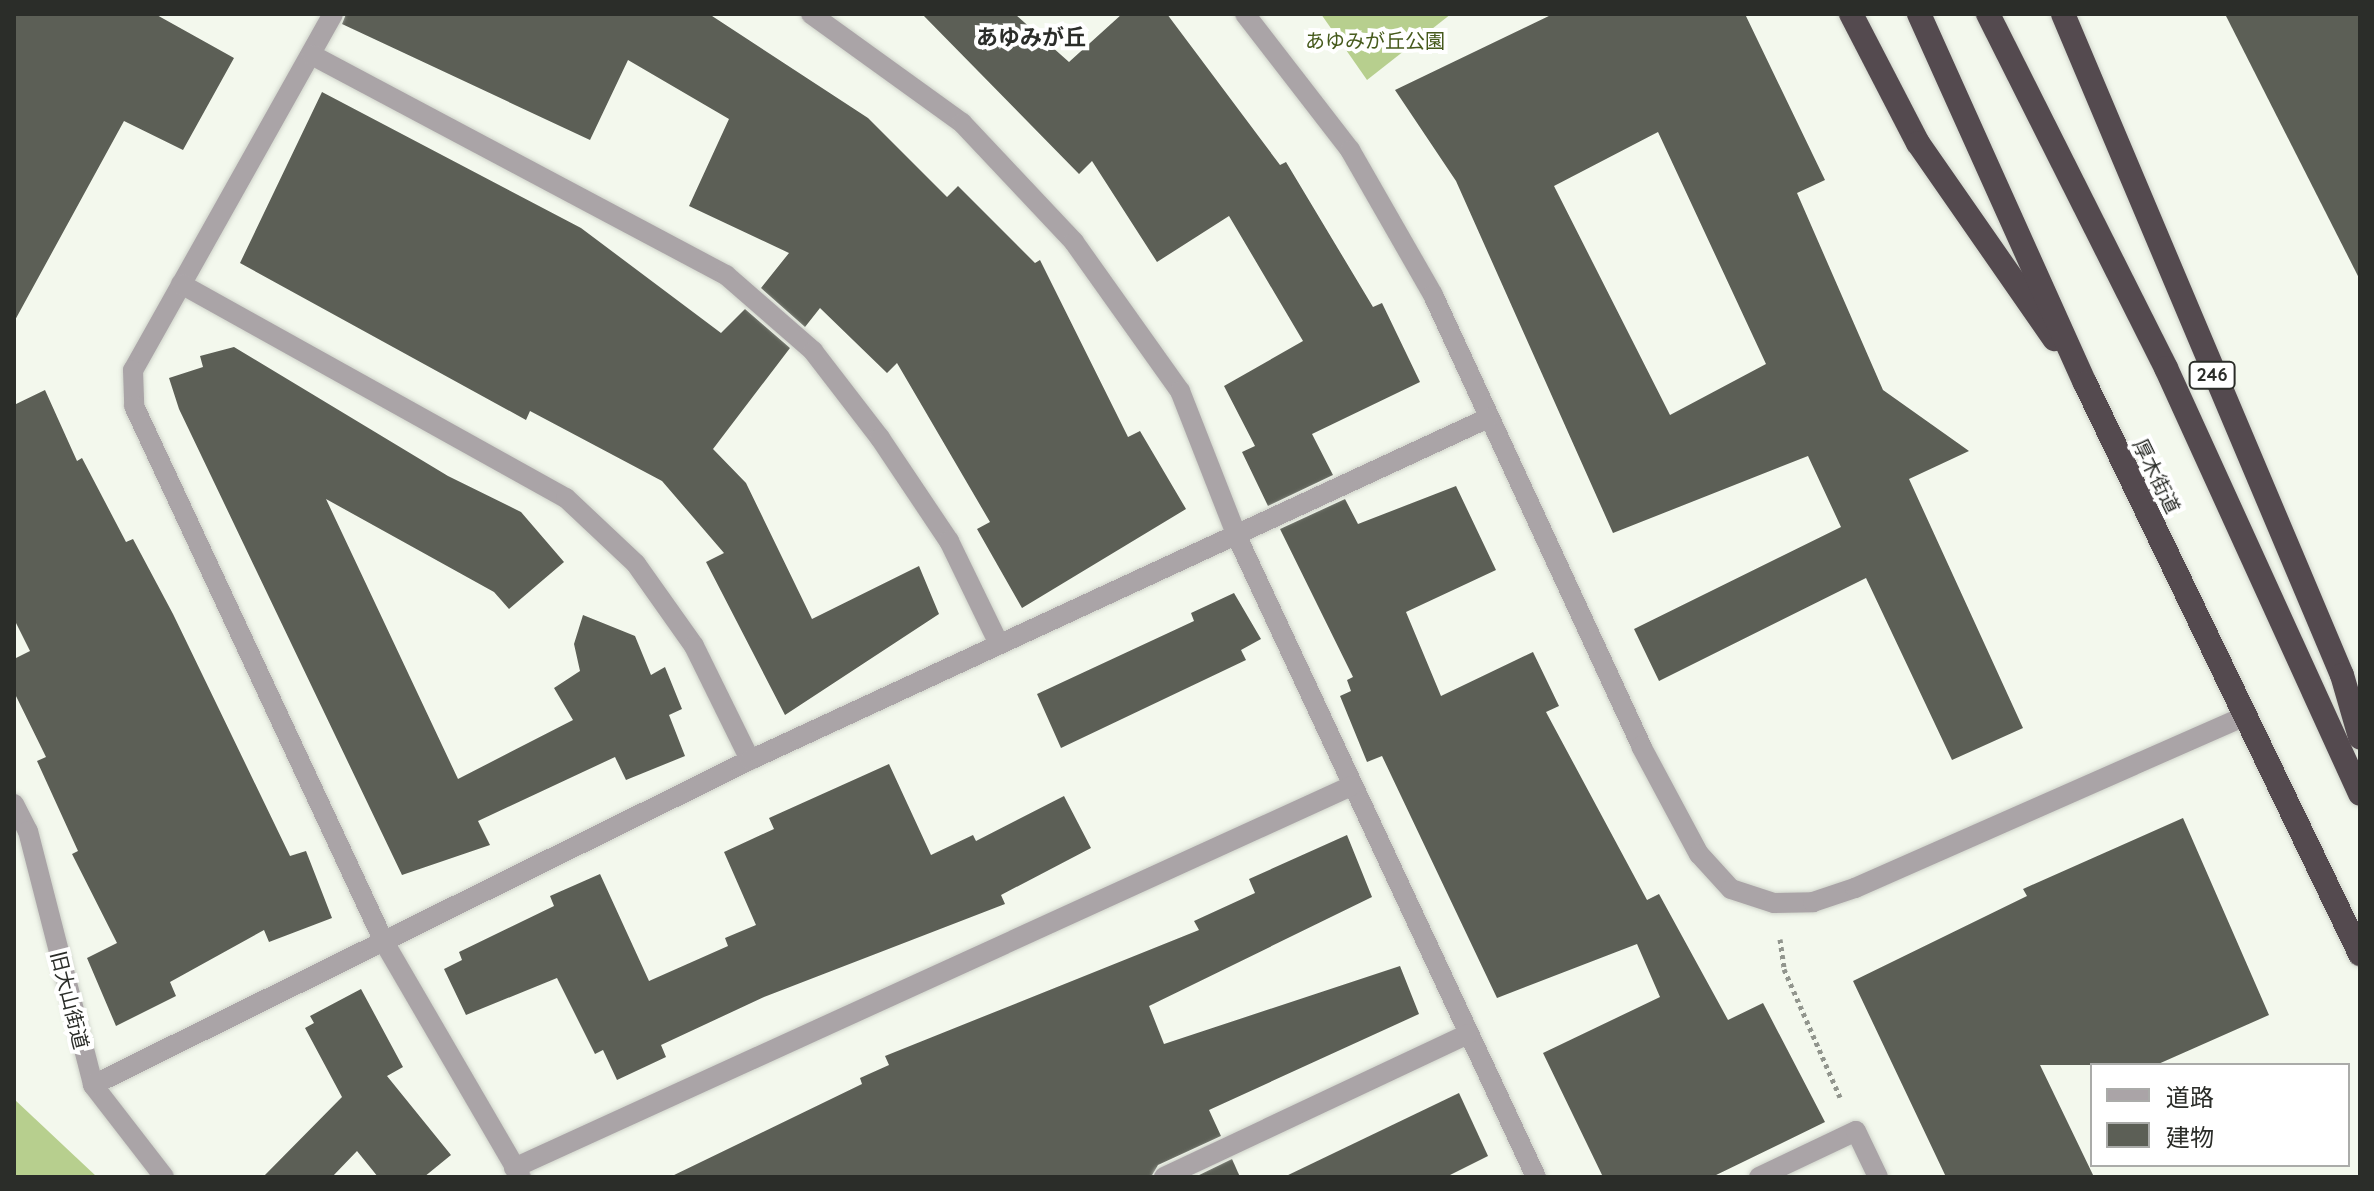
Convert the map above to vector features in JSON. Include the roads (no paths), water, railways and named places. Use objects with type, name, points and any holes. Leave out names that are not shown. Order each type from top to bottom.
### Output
[{"type":"highway","points":[[1851,14],[1918,143],[2085,383]]},
{"type":"highway","name":"厚木街道","points":[[1919,14],[2085,383],[2360,954]]},
{"type":"highway","name":"246","points":[[1988,14],[2166,368],[2360,794]]},
{"type":"highway","name":"246","points":[[2063,14],[2342,675],[2360,737]]},
{"type":"street","points":[[333,14],[133,370],[134,406],[384,942],[518,1173],[1351,786]]},
{"type":"street","points":[[811,14],[962,123],[1074,242],[1180,391],[1238,539],[1536,1177]]},
{"type":"street","points":[[1245,14],[1350,150],[1433,295],[1641,746],[1699,854],[1731,889],[1774,903],[1841,893],[2247,715]]},
{"type":"street","points":[[312,55],[726,275],[813,351],[880,438],[949,541],[999,644]]},
{"type":"street","points":[[181,284],[566,498],[636,564],[694,646],[750,760]]},
{"type":"street","points":[[93,1085],[750,760],[999,644],[1238,539],[1488,418]]},
{"type":"street","name":"旧大山街道","points":[[14,804],[28,831],[93,1085],[164,1177]]},
{"type":"street","points":[[1164,1177],[1468,1034]]},
{"type":"street","points":[[1759,1177],[1856,1131],[1878,1177]]},
{"type":"district","name":"あゆみが丘","points":[[1031,38]]},
{"type":"park label","name":"あゆみが丘公園","points":[[1375,40]]}]
